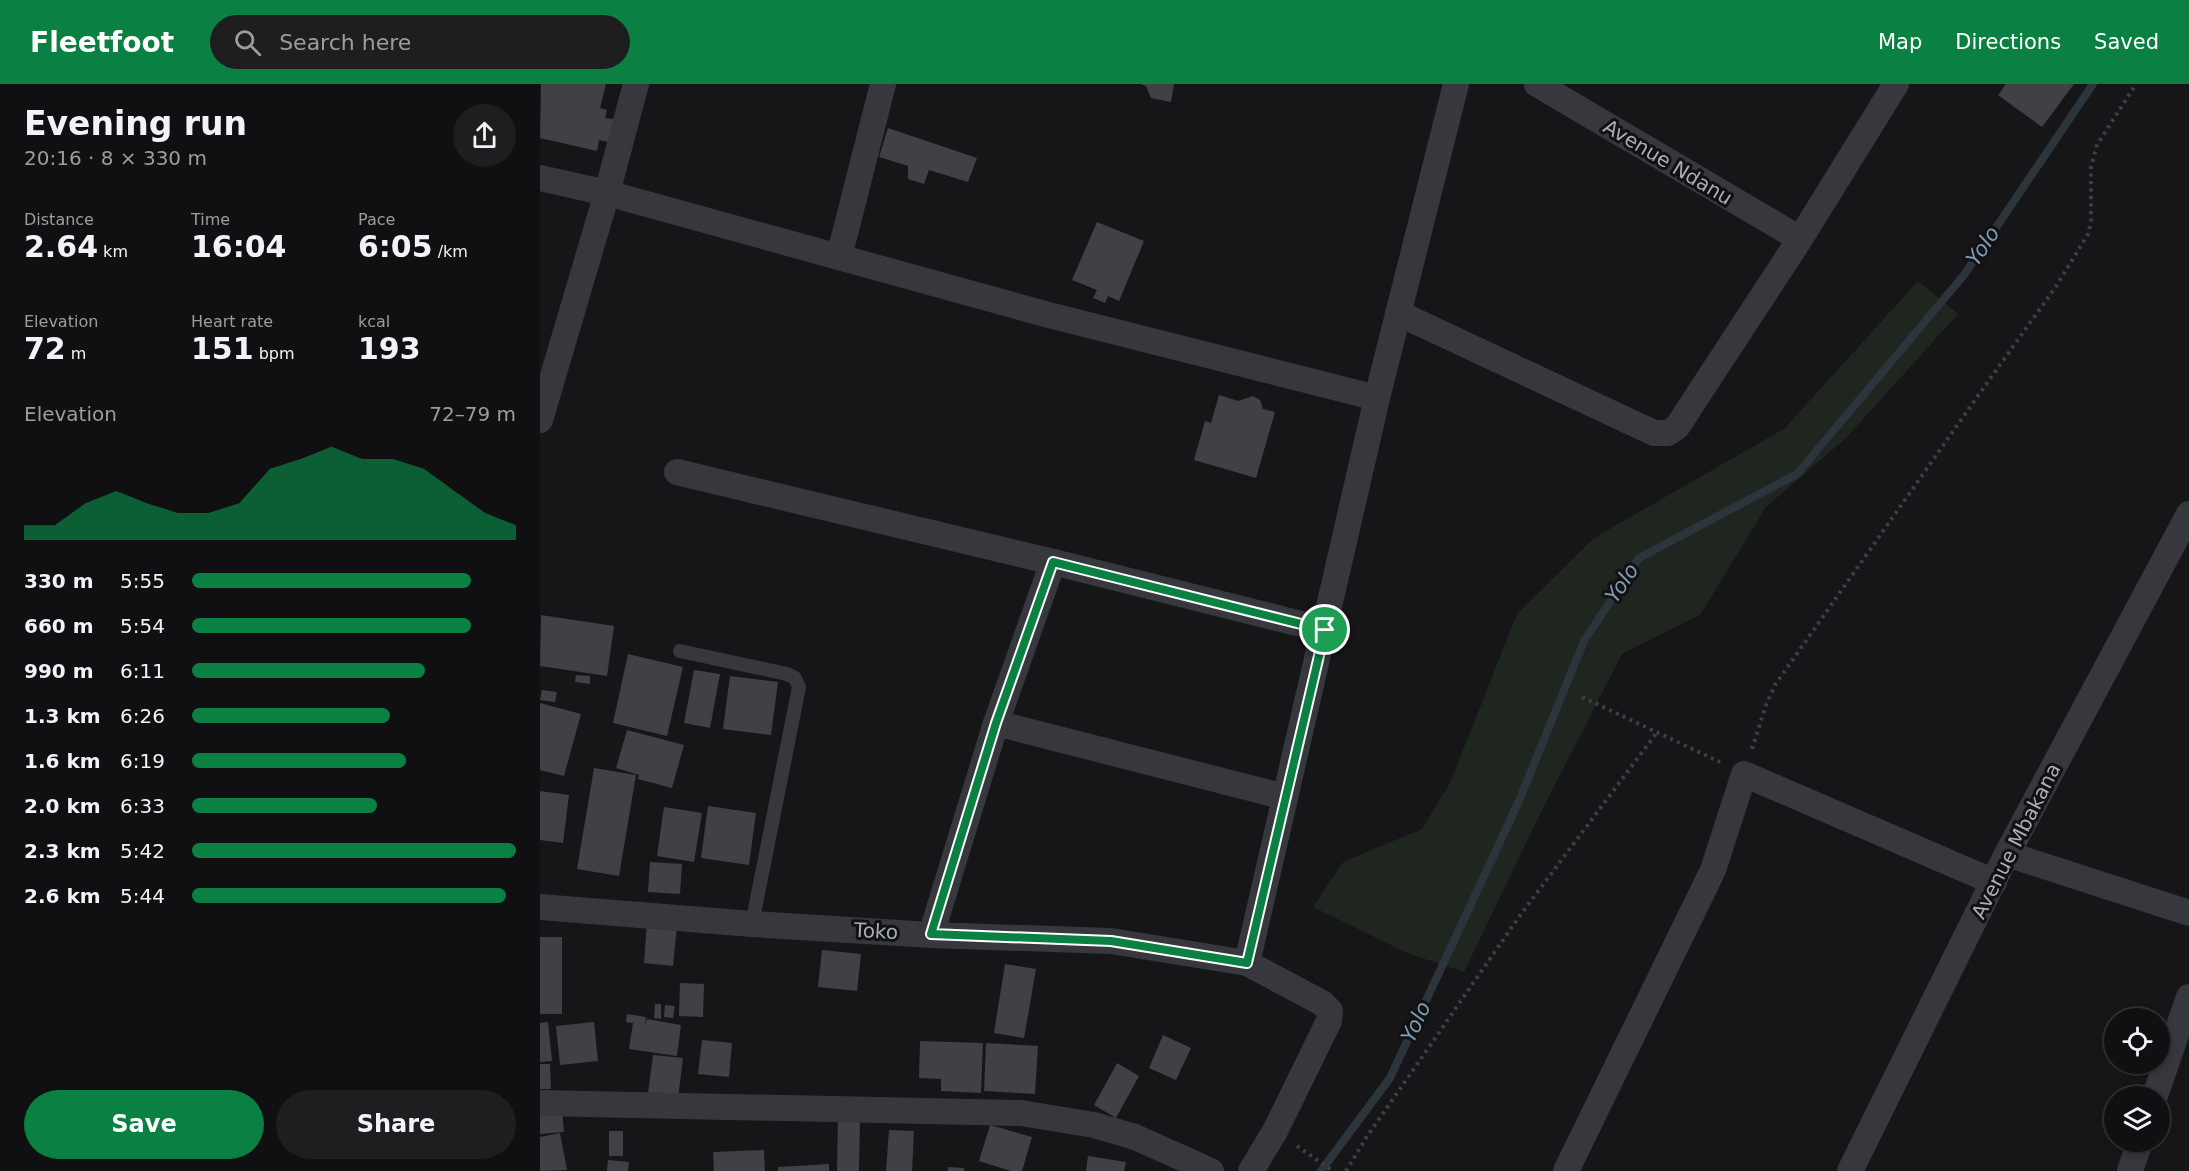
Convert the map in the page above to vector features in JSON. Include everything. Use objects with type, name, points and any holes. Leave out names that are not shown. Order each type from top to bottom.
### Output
[{"type":"street","points":[[540,420],[607,193],[636,84]]},
{"type":"street","points":[[839,257],[883,84]]},
{"type":"street","points":[[1247,963],[1377,398],[1456,84]]},
{"type":"street","name":"Avenue Ndanu","points":[[1537,84],[1800,239]]},
{"type":"street","points":[[1398,312],[1654,433],[1668,433],[1677,428],[1800,239],[1896,84]]},
{"type":"street","points":[[540,178],[607,193],[1057,316],[1377,398]]},
{"type":"street","points":[[677,472],[1325,630]]},
{"type":"street","name":"Avenue Mbakana","points":[[1850,1171],[2007,854],[2189,514]]},
{"type":"street","points":[[931,934],[996,723],[1053,562]]},
{"type":"street","points":[[996,723],[1285,797]]},
{"type":"street","points":[[1566,1171],[1713,870],[1744,774],[1994,882]]},
{"type":"street","points":[[2007,854],[2189,913]]},
{"type":"street","name":"Toko","points":[[540,907],[752,924],[1111,941],[1247,963],[1322,1003],[1330,1011],[1329,1021],[1275,1131],[1251,1171]]},
{"type":"street","points":[[2158,1086],[2189,997]]},
{"type":"street","points":[[540,1104],[1021,1113],[1094,1125],[1135,1137],[1211,1171]]},
{"type":"street","points":[[2130,1171],[2137,1152]]},
{"type":"lane","points":[[680,651],[787,674],[795,678],[799,687],[752,924]]},
{"type":"path","points":[[1582,697],[1658,731],[1744,774],[1766,705],[1775,685],[2057,285],[2088,234],[2091,222],[2091,167],[2097,145],[2136,84]]},
{"type":"path","points":[[1346,1171],[1373,1128],[1521,914],[1658,731]]},
{"type":"path","points":[[1310,1155],[1333,1171]]},
{"type":"shaded area","points":[[1918,281],[1958,314],[1846,438],[1766,507],[1700,615],[1622,654],[1544,806],[1464,972],[1407,953],[1313,907],[1343,862],[1422,829],[1450,783],[1517,614],[1594,538],[1785,428]]},
{"type":"building","points":[[541,84],[606,84],[600,108],[607,110],[605,118],[614,119],[608,142],[599,140],[597,151],[540,138]]},
{"type":"building","points":[[1140,84],[1174,84],[1171,102],[1151,98],[1146,86]]},
{"type":"building","points":[[2006,84],[2074,84],[2042,127],[1998,95]]},
{"type":"building","points":[[888,128],[977,158],[968,182],[929,170],[924,184],[908,179],[908,166],[879,157]]},
{"type":"building","points":[[1097,222],[1144,241],[1119,301],[1108,296],[1105,303],[1093,298],[1097,290],[1072,280]]},
{"type":"building","points":[[1219,395],[1238,401],[1253,396],[1260,400],[1263,409],[1275,412],[1256,478],[1194,460],[1205,421],[1211,423]]},
{"type":"building","points":[[541,615],[614,626],[607,676],[540,666]]},
{"type":"building","points":[[628,654],[683,667],[667,736],[613,723]]},
{"type":"building","points":[[694,670],[720,674],[710,728],[684,723]]},
{"type":"building","points":[[576,675],[590,676],[590,684],[575,682]]},
{"type":"building","points":[[730,676],[778,682],[771,735],[723,729]]},
{"type":"building","points":[[542,690],[557,692],[555,702],[540,700]]},
{"type":"building","points":[[540,703],[581,714],[564,776],[540,770]]},
{"type":"building","points":[[627,730],[684,745],[672,788],[638,779],[639,775],[616,768]]},
{"type":"building","points":[[594,768],[636,775],[619,876],[577,869]]},
{"type":"building","points":[[540,791],[569,795],[563,843],[540,840]]},
{"type":"building","points":[[708,806],[756,813],[749,865],[701,858]]},
{"type":"building","points":[[664,807],[702,813],[694,862],[657,856]]},
{"type":"building","points":[[650,862],[682,864],[680,894],[648,892]]},
{"type":"building","points":[[647,923],[677,926],[673,966],[644,963]]},
{"type":"building","points":[[540,937],[562,937],[562,1014],[540,1014]]},
{"type":"building","points":[[822,950],[861,954],[857,991],[818,987]]},
{"type":"building","points":[[1005,964],[1036,969],[1024,1038],[994,1033]]},
{"type":"building","points":[[680,983],[704,984],[703,1017],[679,1016]]},
{"type":"building","points":[[655,1004],[661,1004],[661,1019],[654,1018]]},
{"type":"building","points":[[665,1005],[675,1006],[673,1018],[664,1017]]},
{"type":"building","points":[[627,1014],[646,1017],[645,1026],[647,1019],[681,1025],[677,1056],[629,1049],[633,1023],[626,1022]]},
{"type":"building","points":[[548,1022],[552,1061],[540,1062],[540,1023]]},
{"type":"building","points":[[594,1022],[598,1061],[560,1065],[556,1026]]},
{"type":"building","points":[[1163,1035],[1191,1048],[1176,1080],[1149,1068]]},
{"type":"building","points":[[702,1040],[732,1043],[729,1077],[698,1074]]},
{"type":"building","points":[[920,1041],[983,1043],[981,1093],[941,1091],[941,1079],[919,1078]]},
{"type":"building","points":[[986,1043],[1038,1046],[1035,1094],[984,1091]]},
{"type":"building","points":[[653,1055],[683,1058],[678,1098],[648,1093]]},
{"type":"building","points":[[1117,1063],[1139,1076],[1116,1118],[1094,1105]]},
{"type":"building","points":[[540,1064],[550,1064],[551,1089],[540,1089]]},
{"type":"building","points":[[562,1110],[564,1132],[540,1134],[540,1111]]},
{"type":"building","points":[[838,1117],[860,1117],[859,1171],[837,1171]]},
{"type":"building","points":[[990,1125],[1032,1137],[1022,1171],[1011,1171],[979,1161]]},
{"type":"building","points":[[889,1130],[914,1131],[912,1171],[886,1171]]},
{"type":"building","points":[[609,1131],[623,1131],[623,1156],[609,1156]]},
{"type":"building","points":[[560,1133],[567,1170],[540,1171],[540,1137]]},
{"type":"building","points":[[764,1150],[765,1171],[714,1171],[713,1152]]},
{"type":"building","points":[[1088,1156],[1126,1162],[1124,1171],[1086,1171]]},
{"type":"building","points":[[608,1160],[629,1162],[628,1171],[607,1171]]},
{"type":"building","points":[[829,1164],[829,1171],[778,1171],[778,1167]]},
{"type":"building","points":[[948,1167],[964,1168],[964,1171],[948,1171]]},
{"type":"waterway","name":"Yolo","points":[[1321,1171],[1390,1078],[1519,801],[1584,641],[1639,558],[1797,474],[1964,275],[2093,84]]},
{"type":"route","points":[[1053,562],[1325,630],[1247,963],[1111,941],[931,934],[996,723],[1053,562]]}]
